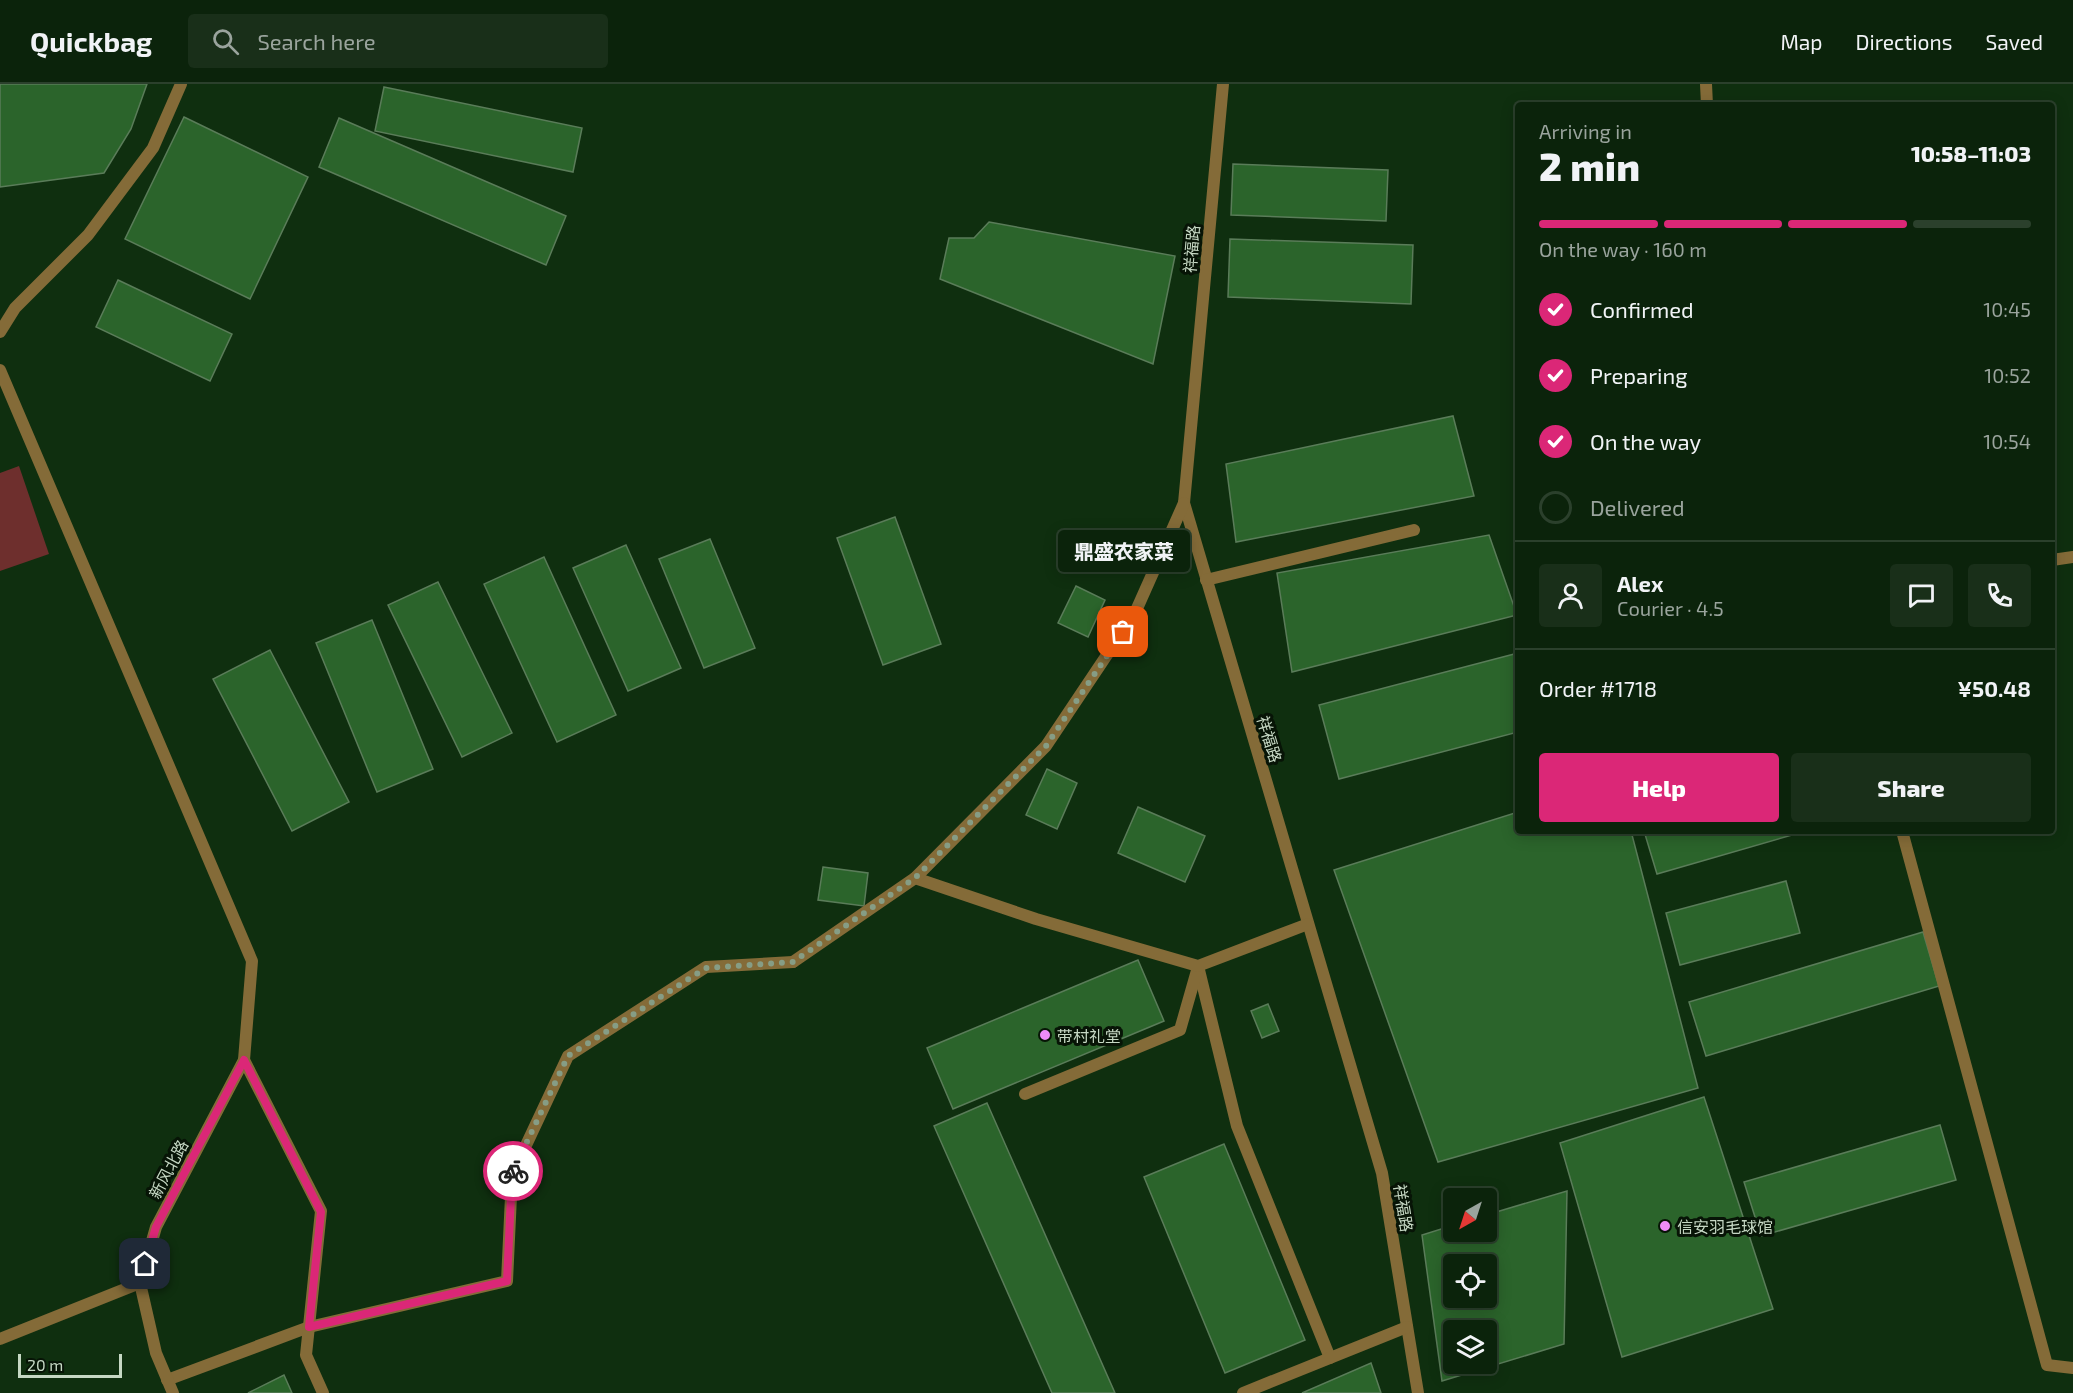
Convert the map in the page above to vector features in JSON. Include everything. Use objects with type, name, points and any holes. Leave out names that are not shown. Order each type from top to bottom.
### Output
[{"type":"street","points":[[0,332],[15,308],[88,235],[153,148],[181,84]]},
{"type":"street","name":"祥福路","points":[[1223,84],[1184,503],[1382,1173],[1418,1393]]},
{"type":"street","points":[[1706,84],[1707,102]]},
{"type":"street","name":"新风北路","points":[[0,370],[252,961],[244,1060],[156,1227],[140,1283],[156,1353],[173,1393]]},
{"type":"street","points":[[167,1380],[309,1327],[507,1281],[512,1175],[568,1056],[706,968],[793,962],[915,878],[1046,746],[1135,613],[1184,503]]},
{"type":"street","points":[[1206,580],[1414,530]]},
{"type":"street","points":[[2055,560],[2073,557]]},
{"type":"street","points":[[1903,834],[2047,1365],[2073,1368]]},
{"type":"street","points":[[915,878],[1036,919],[1198,966],[1308,924]]},
{"type":"street","points":[[1025,1094],[1180,1030],[1198,966]]},
{"type":"street","points":[[1198,966],[1237,1126],[1330,1358]]},
{"type":"street","points":[[244,1060],[321,1212],[306,1355],[323,1393]]},
{"type":"street","points":[[0,1339],[140,1283]]},
{"type":"street","points":[[1243,1393],[1407,1327]]},
{"type":"shaded area","points":[[19,466],[49,554],[0,571],[0,473]]},
{"type":"building","points":[[0,84],[147,84],[131,129],[104,173],[0,187]]},
{"type":"building","points":[[384,87],[582,128],[573,172],[375,131]]},
{"type":"building","points":[[184,117],[308,177],[250,299],[125,239]]},
{"type":"building","points":[[339,118],[566,216],[546,265],[319,167]]},
{"type":"building","points":[[1233,164],[1388,170],[1386,221],[1231,215]]},
{"type":"building","points":[[989,222],[1175,256],[1153,364],[940,279],[949,238],[974,238]]},
{"type":"building","points":[[1230,239],[1413,245],[1411,304],[1228,297]]},
{"type":"building","points":[[118,280],[232,334],[210,381],[96,327]]},
{"type":"building","points":[[1453,416],[1474,496],[1236,542],[1226,464]]},
{"type":"building","points":[[895,517],[941,644],[883,665],[837,538]]},
{"type":"building","points":[[1489,535],[1515,609],[1515,616],[1292,672],[1277,573]]},
{"type":"building","points":[[710,539],[755,648],[704,668],[659,559]]},
{"type":"building","points":[[626,545],[681,668],[628,691],[573,568]]},
{"type":"building","points":[[544,557],[616,715],[557,742],[484,584]]},
{"type":"building","points":[[438,582],[512,733],[462,757],[388,605]]},
{"type":"building","points":[[1076,586],[1105,600],[1088,637],[1058,623]]},
{"type":"building","points":[[372,620],[433,769],[377,792],[316,643]]},
{"type":"building","points":[[270,650],[349,802],[292,831],[213,679]]},
{"type":"building","points":[[1515,654],[1515,733],[1339,779],[1319,705]]},
{"type":"building","points":[[1047,769],[1077,783],[1057,829],[1026,815]]},
{"type":"building","points":[[1138,807],[1205,836],[1185,882],[1118,853]]},
{"type":"building","points":[[1515,813],[1515,834],[1632,834],[1698,1088],[1438,1162],[1334,870]]},
{"type":"building","points":[[1645,834],[1796,834],[1657,874]]},
{"type":"building","points":[[823,867],[868,873],[864,906],[818,900]]},
{"type":"building","points":[[1786,881],[1800,933],[1680,965],[1666,913]]},
{"type":"building","points":[[1923,932],[1939,986],[1706,1056],[1689,1002]]},
{"type":"building","name":"带村礼堂","points":[[1138,960],[1164,1021],[953,1109],[927,1048]]},
{"type":"building","points":[[1268,1004],[1279,1031],[1262,1038],[1251,1011]]},
{"type":"building","name":"信安羽毛球馆","points":[[1704,1097],[1773,1309],[1622,1357],[1560,1143]]},
{"type":"building","points":[[987,1103],[1115,1393],[1052,1393],[934,1126]]},
{"type":"building","points":[[1940,1125],[1956,1180],[1761,1236],[1744,1182]]},
{"type":"building","points":[[1224,1144],[1305,1340],[1225,1373],[1144,1177]]},
{"type":"building","points":[[1567,1191],[1564,1344],[1497,1364],[1497,1320],[1443,1320],[1443,1374],[1465,1374],[1442,1381],[1422,1235],[1443,1228],[1443,1242],[1497,1242],[1497,1212]]},
{"type":"building","points":[[1371,1363],[1381,1393],[1302,1393]]},
{"type":"building","points":[[284,1375],[292,1393],[248,1393]]},
{"type":"way so far","points":[[513,1171],[568,1056],[706,968],[793,962],[915,878],[1046,746],[1123,632]]},
{"type":"place","name":"鼎盛农家菜","points":[[1123,632]]},
{"type":"place","name":"带村礼堂","points":[[1045,1035]]},
{"type":"place","name":"信安羽毛球馆","points":[[1665,1226]]},
{"type":"route","points":[[145,1264],[156,1227],[244,1060],[321,1212],[309,1327],[507,1281],[513,1171]]}]
